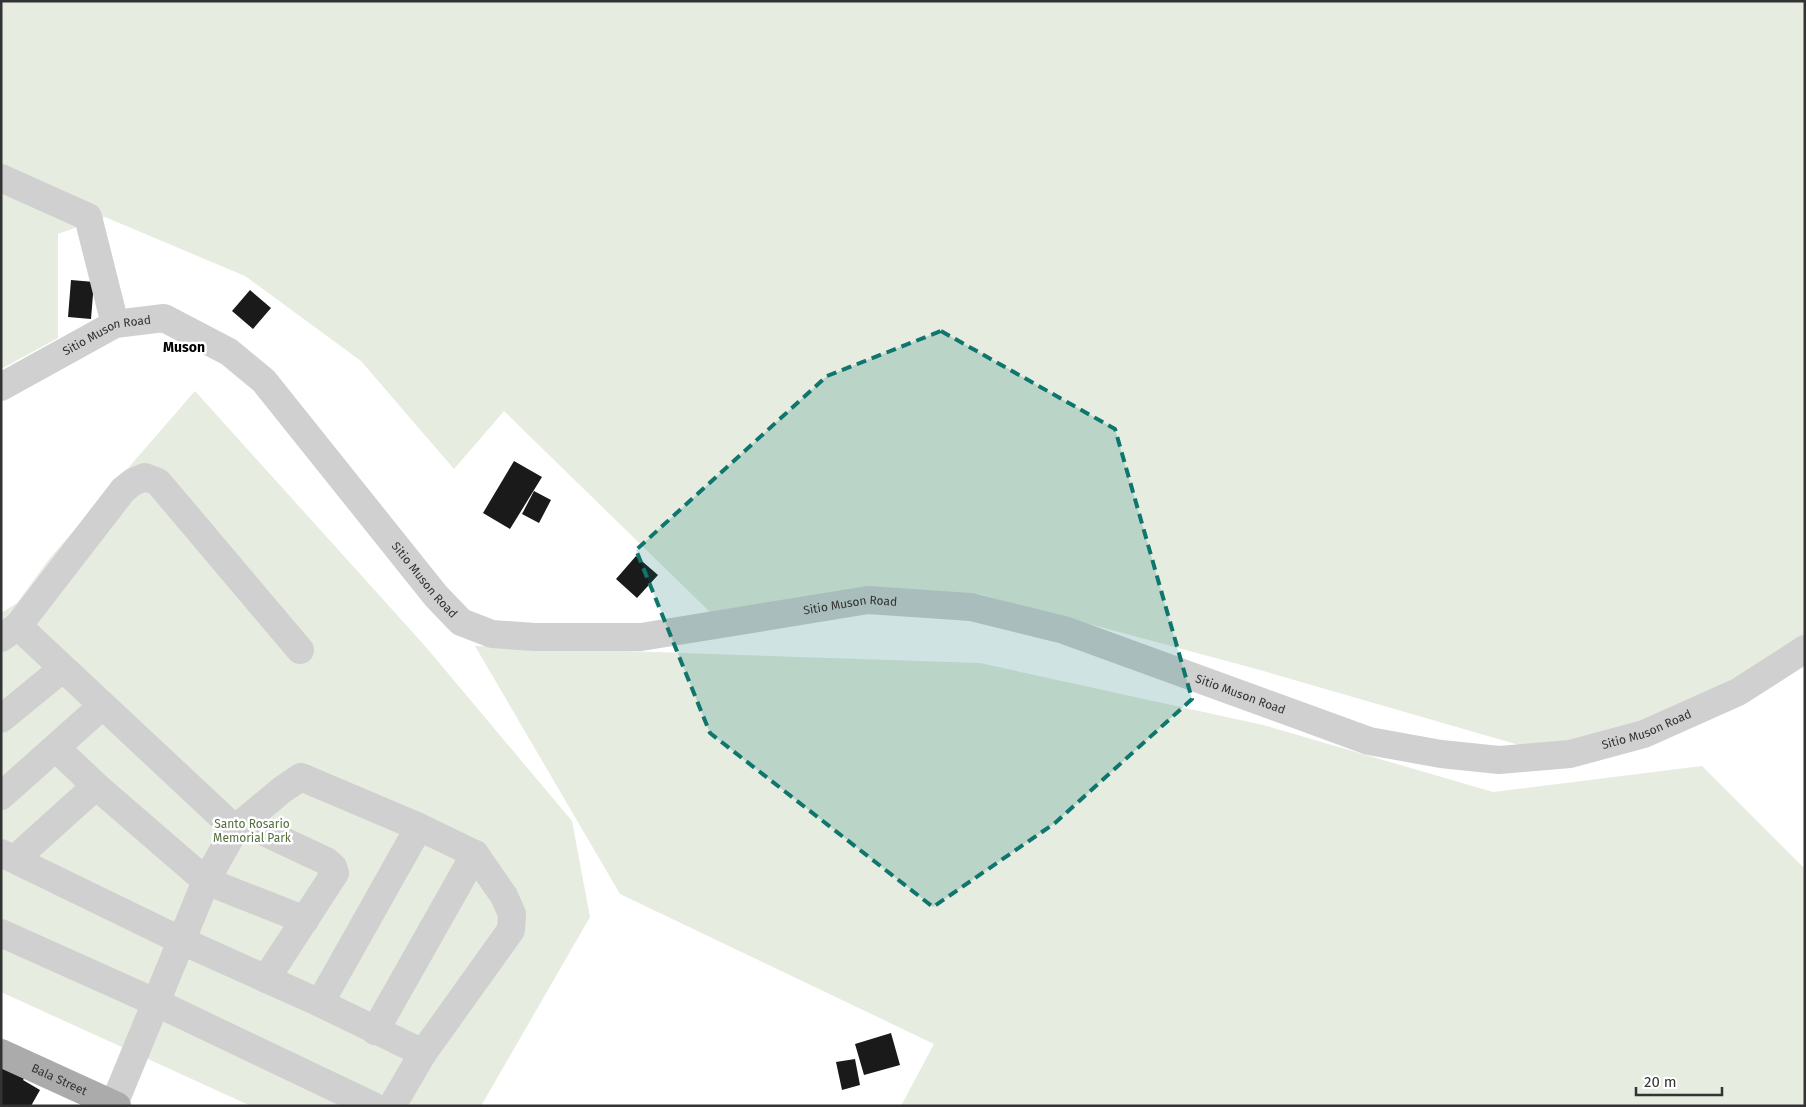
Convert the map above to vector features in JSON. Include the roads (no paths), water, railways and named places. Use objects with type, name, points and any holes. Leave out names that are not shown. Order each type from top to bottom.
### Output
[{"type":"main road","name":"Bala Street","points":[[1,1053],[116,1105]]},
{"type":"street","points":[[1,178],[88,217],[115,324]]},
{"type":"street","name":"Sitio Muson Road","points":[[1,387],[115,324],[164,318],[229,352],[264,381],[436,596],[461,622],[492,634],[535,637],[641,637],[868,600],[971,607],[1064,630],[1369,741],[1441,754],[1499,760],[1570,754],[1644,734],[1738,692],[1805,649]]},
{"type":"street","points":[[266,979],[335,873],[333,867],[326,861],[239,825],[102,706],[62,668],[9,632],[122,490],[133,482],[145,477],[158,482],[300,650]]},
{"type":"street","points":[[1,719],[62,668]]},
{"type":"street","points":[[1,796],[102,706]]},
{"type":"street","points":[[56,748],[96,786],[206,881],[305,920]]},
{"type":"street","points":[[116,1105],[206,881],[239,825],[283,789],[301,778],[419,827],[475,854],[504,896],[512,914],[512,930],[423,1053],[392,1106]]},
{"type":"street","points":[[96,786],[8,856],[182,941],[320,1003],[423,1053]]},
{"type":"street","points":[[320,1003],[419,827]]},
{"type":"street","points":[[375,1031],[475,854]]},
{"type":"street","points":[[1,934],[157,1003],[373,1106]]},
{"type":"district","name":"Muson","points":[[184,347]]},
{"type":"park label","name":"Santo Rosario Memorial Park","points":[[252,831]]}]
